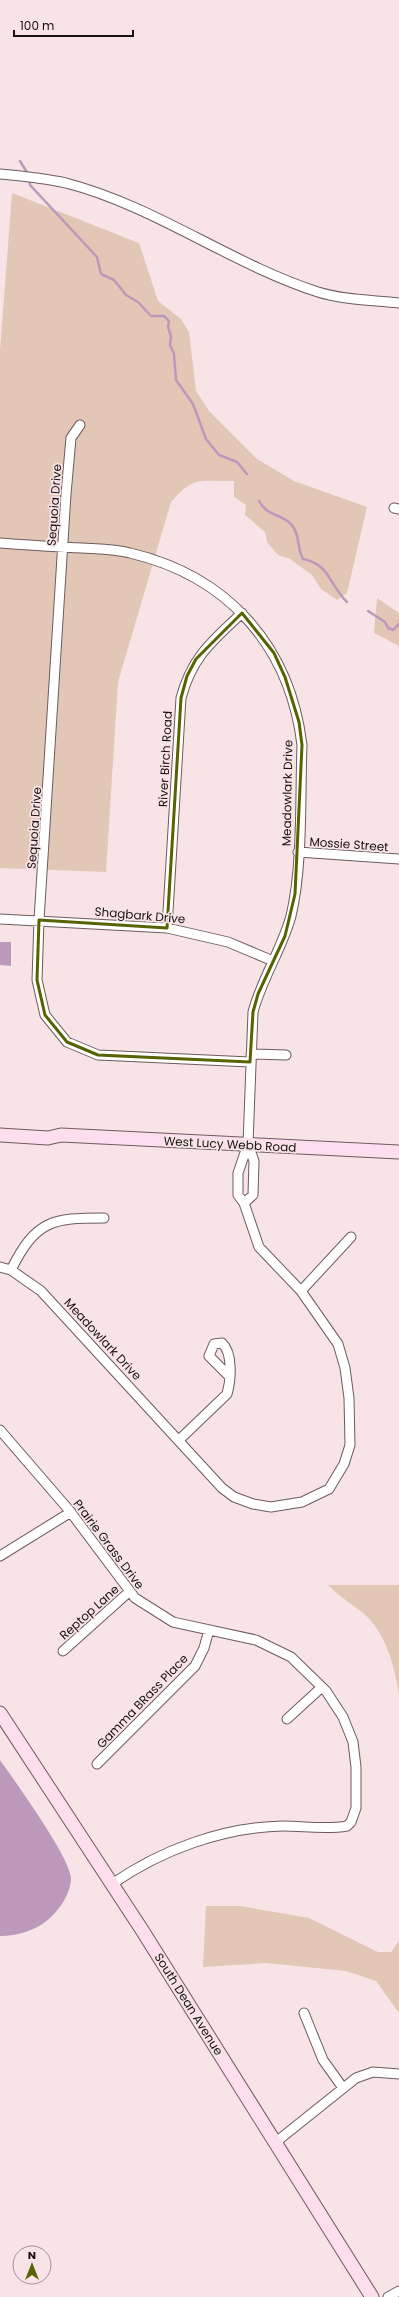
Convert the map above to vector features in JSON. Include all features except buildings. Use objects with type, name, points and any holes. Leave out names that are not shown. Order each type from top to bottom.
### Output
[{"type":"street","points":[[0,174],[45,179],[110,198],[275,276],[320,292],[399,303]]},
{"type":"street","name":"Sequoia Drive","points":[[80,425],[71,438],[39,920],[37,980],[44,1014],[67,1042],[98,1055],[250,1058],[286,1055]]},
{"type":"street","name":"Meadowlark Drive","points":[[0,543],[129,553],[162,562],[208,584],[242,613],[256,628],[274,653],[285,677],[299,722],[302,745],[295,894],[285,936],[258,994],[253,1012],[250,1058],[248,1144],[238,1173],[238,1195],[244,1203],[259,1247],[301,1291],[338,1344],[345,1368],[349,1398],[350,1445],[344,1464],[329,1489],[309,1499],[287,1506],[271,1507],[253,1504],[234,1497],[222,1488],[41,1291],[11,1270],[0,1267]]},
{"type":"street","name":"River Birch Road","points":[[167,928],[181,698],[187,676],[196,659],[213,639],[242,613]]},
{"type":"street","name":"Mossie Street","points":[[298,852],[399,859]]},
{"type":"street","name":"Shagbark Drive","points":[[0,919],[167,928],[228,942],[273,961]]},
{"type":"street","name":"West Lucy Webb Road","points":[[0,1126],[49,1129],[61,1135]]},
{"type":"street","name":"West Lucy Webb Road","points":[[0,1135],[48,1138],[61,1135],[399,1152]]},
{"type":"street","points":[[244,1203],[253,1195],[254,1161],[248,1144]]},
{"type":"street","points":[[11,1270],[22,1247],[31,1236],[46,1226],[67,1218],[104,1218]]},
{"type":"street","points":[[301,1291],[350,1237]]},
{"type":"street","points":[[179,1440],[227,1394],[229,1384],[228,1375]]},
{"type":"street","name":"Prairie Grass Drive","points":[[0,1430],[71,1512],[135,1598],[173,1622],[256,1640],[291,1657],[322,1687],[343,1717],[353,1742],[356,1767],[356,1808],[351,1822],[347,1826],[282,1826],[216,1836],[183,1846],[139,1865],[112,1884]]},
{"type":"street","points":[[0,1556],[71,1512]]},
{"type":"street","name":"Reptop Lane","points":[[63,1652],[130,1591]]},
{"type":"street","name":"Gamma BRass Place","points":[[97,1764],[195,1666],[204,1648],[209,1630]]},
{"type":"street","points":[[287,1720],[322,1687]]},
{"type":"street","name":"South Dean Avenue","points":[[0,1713],[112,1884],[276,2142],[372,2297]]},
{"type":"street","points":[[304,2013],[323,2060],[344,2088]]},
{"type":"street","points":[[276,2142],[356,2078],[373,2072],[399,2074]]},
{"type":"street","points":[[388,2297],[399,2291]]},
{"type":"highlighted area","points":[[242,613],[274,653],[285,677],[299,722],[302,745],[295,894],[285,936],[258,994],[253,1012],[250,1062],[98,1055],[67,1042],[45,1015],[37,980],[39,920],[167,928],[181,698],[187,676],[196,659]]},
{"type":"shaded area","points":[[12,193],[139,243],[158,301],[181,319],[189,332],[196,391],[209,411],[257,459],[294,481],[367,507],[347,593],[337,600],[321,589],[312,575],[290,559],[278,555],[267,542],[265,532],[245,515],[246,505],[234,497],[234,481],[199,481],[193,483],[179,493],[171,502],[118,682],[106,872],[0,868],[0,350]]},
{"type":"shaded area","points":[[377,598],[399,613],[399,646],[374,633]]},
{"type":"shaded area","points":[[0,942],[11,942],[11,966],[0,965]]},
{"type":"shaded area","points":[[328,1585],[399,1585],[399,1694],[388,1650],[377,1629],[362,1612]]},
{"type":"shaded area","points":[[0,1760],[52,1837],[68,1868],[71,1883],[65,1900],[54,1914],[45,1922],[27,1932],[0,1936]]},
{"type":"shaded area","points":[[206,1906],[240,1906],[309,1918],[378,1952],[391,1952],[399,1941],[399,2013],[376,1981],[346,1971],[266,1963],[203,1967]]},
{"type":"waterway","points":[[20,161],[28,174]]},
{"type":"waterway","points":[[29,179],[30,185],[97,257],[101,274],[114,280],[126,295],[138,302],[151,316],[164,316],[169,321],[168,327],[171,336],[170,345],[174,354],[176,380],[193,404],[206,439],[219,455],[237,462],[247,474]]},
{"type":"waterway","points":[[259,501],[266,510],[283,518],[291,524],[296,532],[303,559],[319,565],[347,602]]},
{"type":"waterway","points":[[368,611],[385,622],[388,628],[393,630],[399,624]]}]
